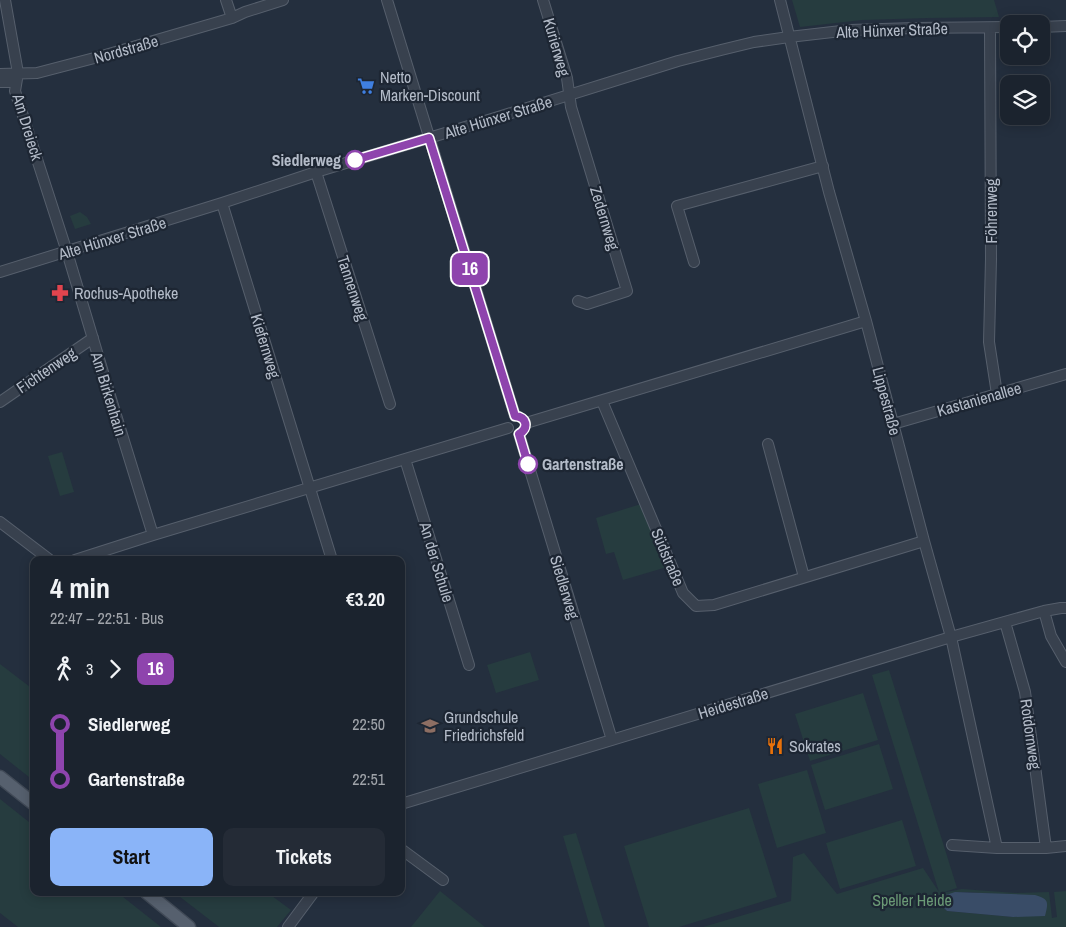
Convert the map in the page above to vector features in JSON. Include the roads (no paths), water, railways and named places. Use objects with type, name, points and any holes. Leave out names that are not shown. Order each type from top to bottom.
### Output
[{"type":"main road","points":[[0,777],[30,801]]},
{"type":"main road","points":[[151,896],[190,927]]},
{"type":"street","name":"Am Dreieck","points":[[6,0],[17,78],[15,91],[68,252]]},
{"type":"street","points":[[226,0],[232,18],[283,0]]},
{"type":"street","points":[[387,0],[515,416]]},
{"type":"street","name":"Kurierweg","points":[[543,0],[567,78],[569,95]]},
{"type":"street","name":"Lippestraße","points":[[780,0],[892,424],[951,637]]},
{"type":"street","name":"Nordstraße","points":[[0,82],[102,56],[232,18]]},
{"type":"street","points":[[1050,27],[1066,26]]},
{"type":"street","name":"Alte Hünxer Straße","points":[[0,272],[222,204],[316,172],[678,61],[746,44],[789,36],[850,30],[1000,27]]},
{"type":"street","name":"Föhrenweg","points":[[990,28],[991,259],[989,342],[997,394]]},
{"type":"street","name":"Nordstraße","points":[[0,74],[17,78]]},
{"type":"street","name":"Zedernweg","points":[[569,95],[571,107],[628,292],[587,304],[578,301]]},
{"type":"street","points":[[694,262],[677,206],[823,166]]},
{"type":"street","name":"Tannenweg","points":[[316,172],[390,404]]},
{"type":"street","name":"Kiefernweg","points":[[222,204],[310,488]]},
{"type":"street","name":"Am Birkenhain","points":[[68,252],[153,535]]},
{"type":"street","points":[[526,423],[866,321]]},
{"type":"street","name":"Fichtenweg","points":[[0,402],[93,338]]},
{"type":"street","name":"Kastanienallee","points":[[892,424],[1066,374]]},
{"type":"street","name":"Südstraße","points":[[602,400],[683,593],[696,606],[714,606],[924,541]]},
{"type":"street","points":[[520,416],[526,423],[526,428],[523,432],[514,434],[510,432],[507,422],[510,418],[520,416]]},
{"type":"street","points":[[87,556],[508,428]]},
{"type":"street","name":"Siedlerweg","points":[[519,434],[612,740]]},
{"type":"street","points":[[768,444],[804,577]]},
{"type":"street","name":"An der Schule","points":[[406,459],[469,665]]},
{"type":"street","points":[[310,488],[331,556]]},
{"type":"street","points":[[0,522],[45,556]]},
{"type":"street","name":"Heidestraße","points":[[405,803],[951,637],[1044,611],[1066,608]]},
{"type":"street","points":[[1044,611],[1050,636],[1066,662]]},
{"type":"street","name":"Rotdornweg","points":[[1005,622],[1025,692],[1046,848]]},
{"type":"street","points":[[951,637],[997,848]]},
{"type":"street","points":[[952,845],[997,848],[1066,846]]},
{"type":"street","points":[[405,852],[443,880]]},
{"type":"street","points":[[288,927],[311,896]]},
{"type":"water","points":[[955,892],[1035,895],[1046,900],[1047,908],[1045,916],[1013,917],[947,911],[943,907],[942,898]]},
{"type":"place","name":"Netto Marken-Discount","points":[[366,86]]},
{"type":"place","name":"Siedlerweg","points":[[355,160]]},
{"type":"place","name":"Rochus-Apotheke","points":[[60,293]]},
{"type":"place","name":"Gartenstraße","points":[[528,464]]},
{"type":"place","name":"Grundschule Friedrichsfeld","points":[[430,726]]},
{"type":"place","name":"Sokrates","points":[[775,746]]},
{"type":"park label","name":"Speller Heide","points":[[912,900]]}]
